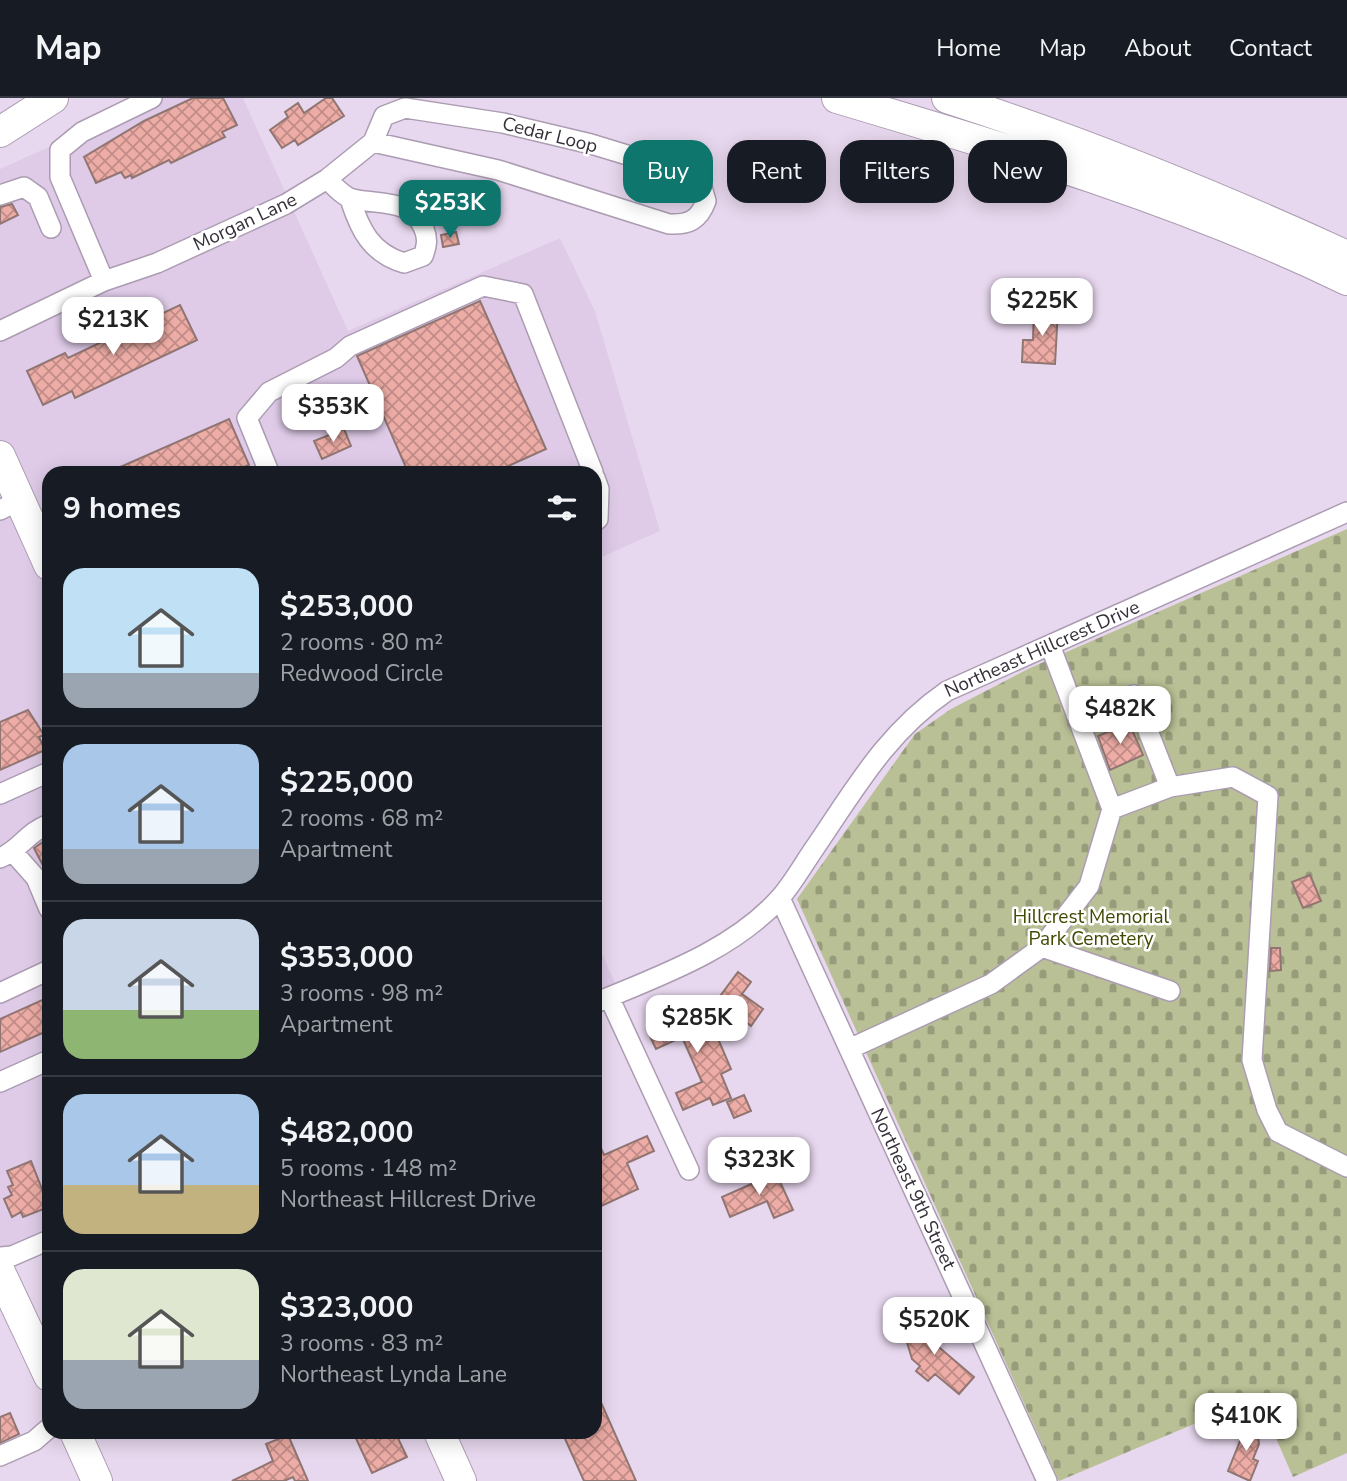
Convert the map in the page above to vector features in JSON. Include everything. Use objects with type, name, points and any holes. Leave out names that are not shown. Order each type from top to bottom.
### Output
[{"type":"highway","points":[[0,132],[53,98]]},
{"type":"highway","points":[[838,98],[948,131],[1140,196],[1256,240],[1347,280]]},
{"type":"highway","points":[[947,98],[1089,145],[1235,204],[1347,256]]},
{"type":"highway","points":[[0,456],[10,505],[42,554]]},
{"type":"highway","points":[[0,1272],[42,1361]]},
{"type":"highway","points":[[78,1439],[97,1481]]},
{"type":"highway","points":[[442,1439],[461,1481]]},
{"type":"street","points":[[104,281],[60,177],[60,150],[82,132],[152,98]]},
{"type":"street","name":"Cedar Loop","points":[[405,107],[503,123],[591,144],[683,172],[701,184],[706,201],[697,219],[687,223],[669,224],[509,173],[373,142],[384,116],[405,107]]},
{"type":"street","name":"Morgan Lane","points":[[0,331],[104,281],[157,263],[286,204],[327,180],[373,142]]},
{"type":"street","points":[[327,180],[350,199]]},
{"type":"street","points":[[0,195],[24,187],[38,197],[51,228]]},
{"type":"street","points":[[262,466],[247,418],[269,392],[336,358],[350,345],[483,286],[523,294],[591,466]]},
{"type":"street","name":"Northeast Hillcrest Drive","points":[[602,1000],[707,953],[750,924],[780,898],[884,747],[915,714],[947,691],[1347,512]]},
{"type":"street","points":[[849,1049],[990,984],[1042,947],[1089,887],[1112,809],[1050,645]]},
{"type":"street","points":[[1076,715],[1133,695],[1170,787]]},
{"type":"street","points":[[0,794],[42,775]]},
{"type":"street","points":[[1112,809],[1170,787],[1233,777],[1268,796],[1266,855],[1257,934],[1252,1060],[1267,1110],[1278,1132],[1347,1167]]},
{"type":"street","points":[[42,827],[31,831],[6,855],[36,878],[42,892]]},
{"type":"street","name":"Northeast 9th Street","points":[[780,898],[1047,1481]]},
{"type":"street","points":[[1042,947],[1170,991]]},
{"type":"street","points":[[0,993],[42,973]]},
{"type":"street","points":[[602,1000],[689,1170]]},
{"type":"street","points":[[0,1082],[42,1063]]},
{"type":"street","points":[[0,1257],[12,1256],[42,1243]]},
{"type":"street","points":[[0,1456],[34,1441],[42,1434]]},
{"type":"shaded area","points":[[157,98],[243,98],[348,331],[560,238],[595,311],[660,531],[602,557],[602,466],[42,466],[42,1246],[0,1266],[0,169]]},
{"type":"shaded area","points":[[602,954],[616,985],[602,991]]},
{"type":"green space","name":"Hillcrest Memorial Park Cemetery","points":[[1347,529],[1347,1453],[1293,1477],[1258,1397],[1059,1481],[797,899],[915,734],[951,709],[1030,668]]},
{"type":"building","points":[[193,98],[223,98],[237,125],[222,132],[225,137],[171,163],[169,160],[132,178],[131,175],[125,178],[121,172],[96,183],[84,157],[144,121]]},
{"type":"building","points":[[326,98],[332,98],[344,116],[298,145],[295,140],[282,148],[270,130],[288,117],[285,112],[298,103],[304,113]]},
{"type":"building","points":[[12,204],[18,215],[0,224],[0,207]]},
{"type":"building","points":[[456,232],[459,244],[443,247],[441,235]]},
{"type":"building","points":[[1021,288],[1026,312],[1001,317],[997,296]]},
{"type":"building","points":[[480,301],[546,449],[508,466],[405,466],[357,356]]},
{"type":"building","points":[[180,305],[197,340],[75,398],[72,391],[43,405],[27,371],[65,353],[68,358]]},
{"type":"building","points":[[1034,308],[1058,309],[1055,364],[1022,362],[1023,340],[1033,340]]},
{"type":"building","points":[[229,419],[249,465],[246,466],[123,466]]},
{"type":"building","points":[[344,429],[351,446],[322,459],[314,441]]},
{"type":"building","points":[[28,710],[42,732],[39,737],[42,751],[0,770],[0,722]]},
{"type":"building","points":[[1129,723],[1143,755],[1110,770],[1098,736]]},
{"type":"building","points":[[42,843],[42,863],[34,848]]},
{"type":"building","points":[[1310,875],[1321,901],[1303,908],[1292,882]]},
{"type":"building","points":[[1271,948],[1280,948],[1281,970],[1270,971]]},
{"type":"building","points":[[738,972],[751,982],[742,994],[763,1009],[751,1026],[741,1018],[736,1025],[712,1007]]},
{"type":"building","points":[[42,1000],[42,1033],[0,1052],[0,1019]]},
{"type":"building","points":[[704,1006],[731,1069],[721,1074],[731,1098],[713,1105],[710,1098],[683,1110],[676,1093],[702,1082],[682,1037],[656,1049],[647,1030]]},
{"type":"building","points":[[744,1095],[751,1111],[734,1118],[727,1102]]},
{"type":"building","points":[[647,1136],[654,1151],[627,1163],[638,1189],[602,1206],[602,1151],[604,1155]]},
{"type":"building","points":[[31,1161],[42,1189],[42,1210],[23,1217],[21,1212],[12,1217],[4,1199],[12,1195],[8,1187],[13,1185],[7,1171]]},
{"type":"building","points":[[776,1173],[793,1210],[774,1218],[767,1201],[730,1217],[722,1197]]},
{"type":"building","points":[[927,1319],[934,1343],[974,1377],[959,1394],[935,1374],[928,1381],[916,1371],[920,1366],[912,1359],[902,1326]]},
{"type":"building","points":[[602,1405],[636,1481],[584,1481],[565,1439],[602,1439]]},
{"type":"building","points":[[10,1413],[19,1434],[0,1443],[0,1417]]},
{"type":"building","points":[[1257,1426],[1259,1444],[1253,1459],[1258,1461],[1250,1481],[1228,1471],[1240,1441],[1239,1428]]},
{"type":"building","points":[[278,1439],[290,1439],[308,1481],[295,1481],[293,1477],[284,1481],[232,1481],[273,1461],[266,1444]]},
{"type":"building","points":[[356,1439],[398,1439],[407,1457],[372,1473]]}]
